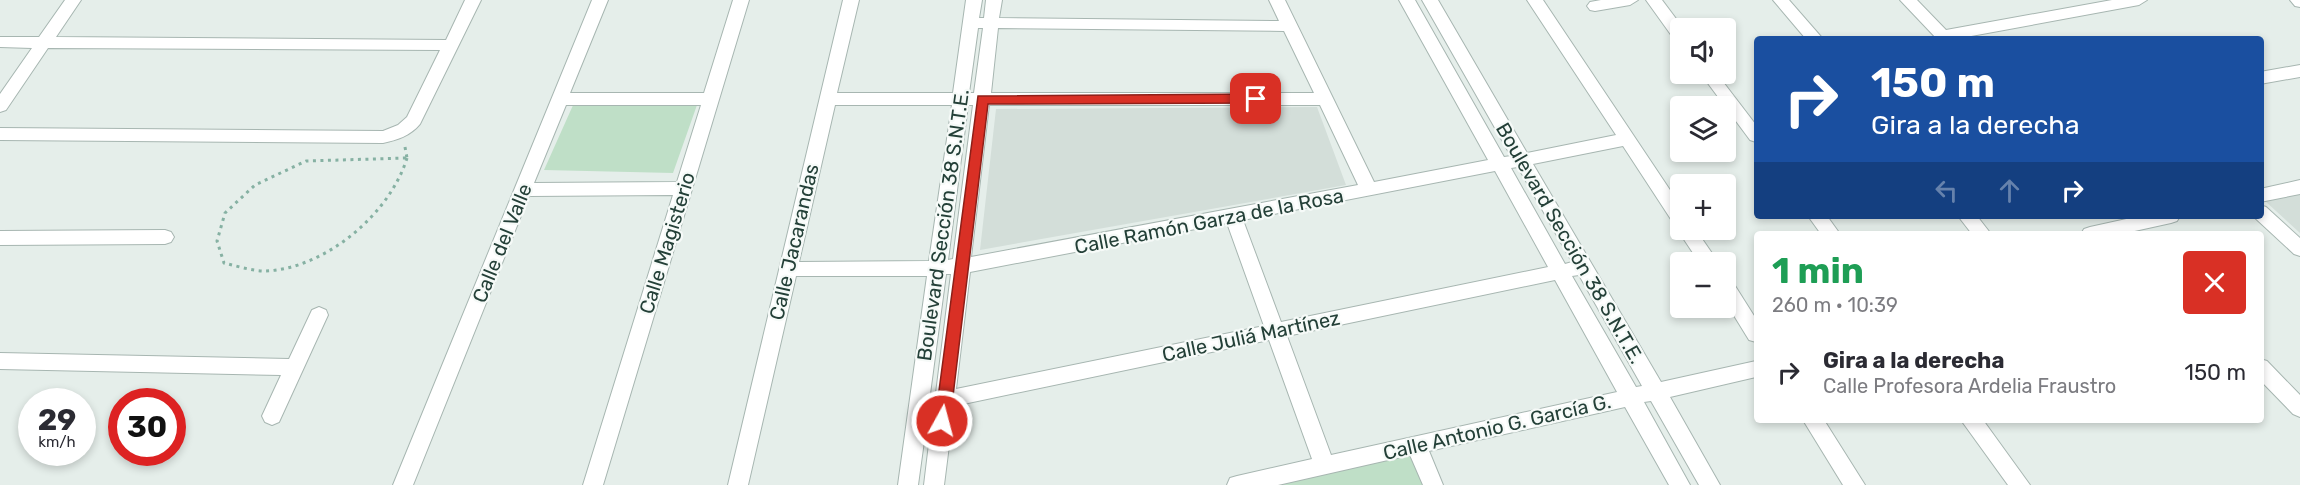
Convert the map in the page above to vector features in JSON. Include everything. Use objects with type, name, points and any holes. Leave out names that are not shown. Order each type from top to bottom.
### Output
[{"type":"street","points":[[0,106],[73,0]]},
{"type":"street","points":[[0,134],[383,137],[396,134],[414,120],[473,0]]},
{"type":"street","name":"Calle del Valle","points":[[403,485],[600,0]]},
{"type":"street","name":"Calle Magisterio","points":[[593,485],[741,0]]},
{"type":"street","name":"Calle Jacarandas","points":[[738,485],[851,0]]},
{"type":"street","name":"Boulevard Sección 38 S.N.T.E.","points":[[908,485],[974,0]]},
{"type":"street","name":"Boulevard Sección 38 S.N.T.E.","points":[[934,485],[994,0]]},
{"type":"street","points":[[1277,0],[1369,190]]},
{"type":"street","name":"Boulevard Sección 38 S.N.T.E.","points":[[1407,0],[1680,485]]},
{"type":"street","name":"Boulevard Sección 38 S.N.T.E.","points":[[1430,0],[1710,485]]},
{"type":"street","points":[[1535,0],[1670,204]]},
{"type":"street","points":[[1595,6],[1630,0]]},
{"type":"street","points":[[1654,0],[1670,22]]},
{"type":"street","points":[[1781,0],[1812,36]]},
{"type":"street","points":[[1908,0],[1943,36]]},
{"type":"street","points":[[1949,36],[2139,0]]},
{"type":"street","points":[[971,23],[1290,26]]},
{"type":"street","points":[[0,42],[452,45]]},
{"type":"street","points":[[2264,77],[2300,71]]},
{"type":"street","points":[[1717,84],[1754,133]]},
{"type":"street","points":[[560,99],[711,99]]},
{"type":"street","points":[[828,99],[1325,99]]},
{"type":"street","name":"Calle Ramón Garza de la Rosa","points":[[787,269],[938,269],[961,266],[1522,161],[1627,139]]},
{"type":"street","points":[[2264,195],[2300,187]]},
{"type":"street","points":[[524,190],[684,188]]},
{"type":"street","points":[[1233,216],[1324,465]]},
{"type":"street","points":[[2264,216],[2300,249]]},
{"type":"street","points":[[1819,219],[1829,231]]},
{"type":"street","points":[[1970,219],[1980,231]]},
{"type":"street","points":[[2102,231],[2156,219]]},
{"type":"street","points":[[0,238],[165,237]]},
{"type":"street","name":"Calle Juliá Martínez","points":[[919,405],[1583,267]]},
{"type":"street","points":[[1736,297],[1749,310],[1754,327]]},
{"type":"street","points":[[272,416],[319,315]]},
{"type":"street","points":[[0,361],[295,367]]},
{"type":"street","name":"Calle Antonio G. García G.","points":[[1237,485],[1754,369]]},
{"type":"street","points":[[2264,371],[2300,408]]},
{"type":"street","points":[[1815,423],[1855,485]]},
{"type":"street","points":[[1973,423],[2020,485]]},
{"type":"street","points":[[1416,444],[1433,485]]},
{"type":"path","points":[[396,134],[403,143],[407,158],[401,178],[366,225],[312,261],[264,271],[224,262],[217,241],[225,213],[255,185],[306,161],[407,158]]},
{"type":"shaded area","points":[[1317,107],[1346,185],[980,250],[996,109]]},
{"type":"shaded area","points":[[2300,194],[2300,233],[2265,201]]},
{"type":"green space","points":[[574,103],[697,105],[673,173],[544,170]]},
{"type":"green space","points":[[1410,453],[1424,485],[1269,485]]},
{"type":"route","points":[[942,421],[982,99],[1256,99]]}]
